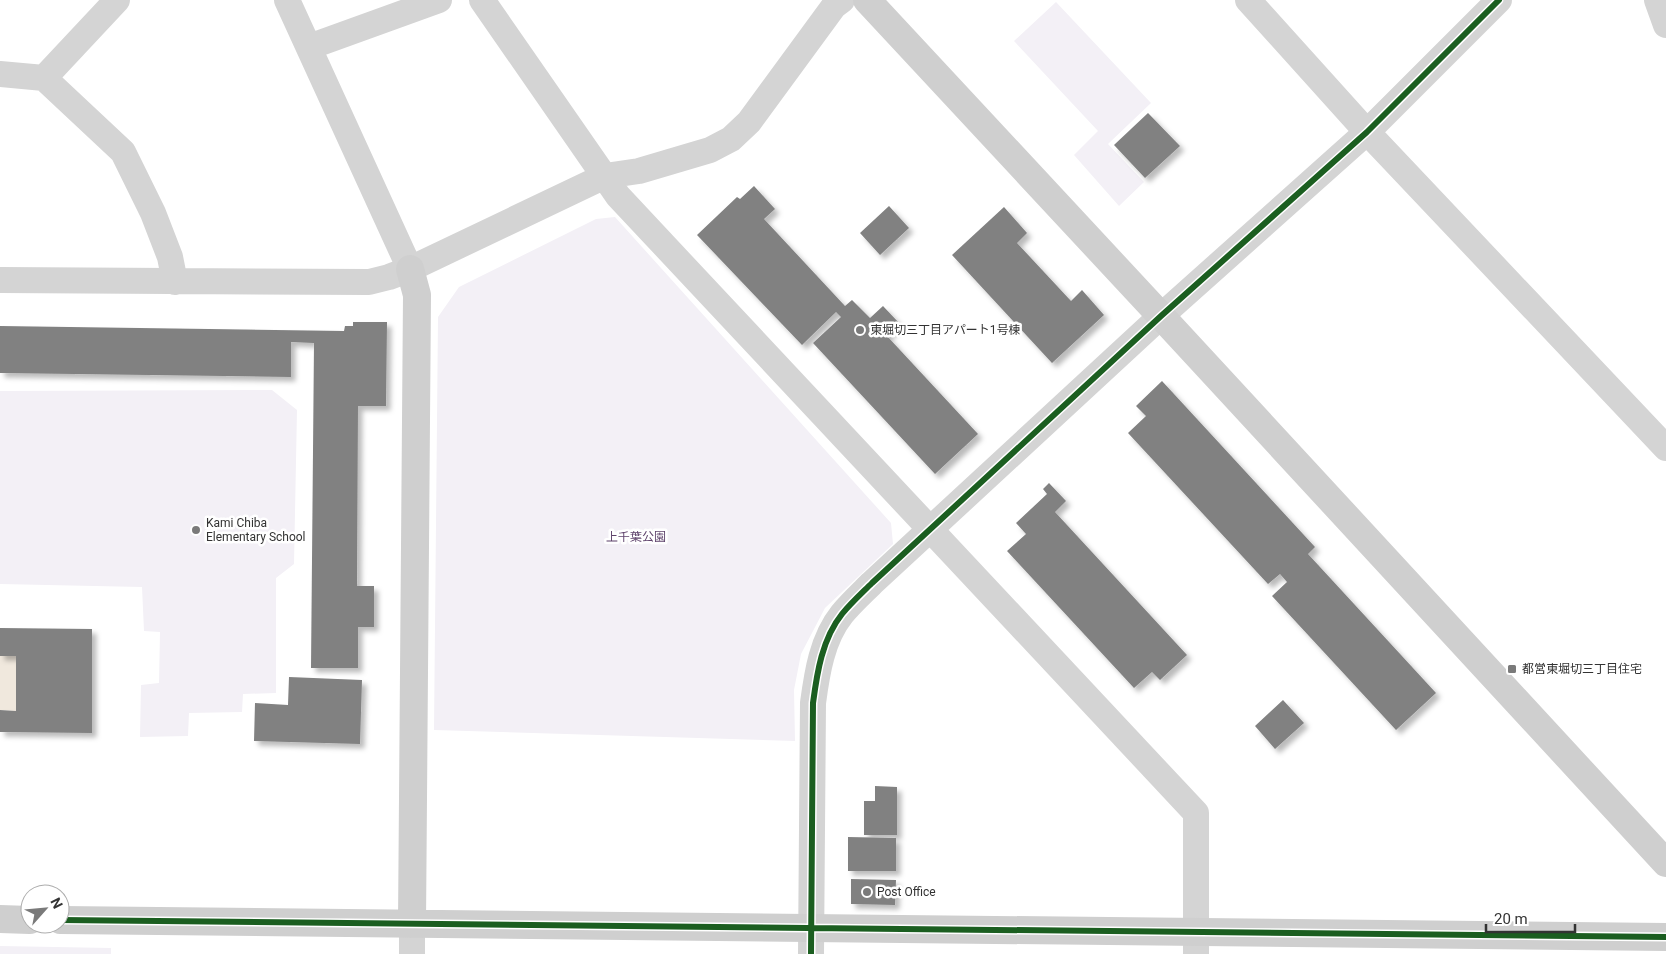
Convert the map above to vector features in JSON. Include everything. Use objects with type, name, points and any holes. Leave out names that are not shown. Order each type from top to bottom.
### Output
[{"type":"street","points":[[44,78],[117,0]]},
{"type":"street","points":[[287,0],[410,269],[416,295],[412,954]]},
{"type":"street","points":[[308,47],[439,0]]},
{"type":"street","points":[[482,0],[618,196],[1196,813],[1196,943]]},
{"type":"street","points":[[0,280],[368,282],[389,277],[410,269],[605,176],[639,171],[710,150],[732,139],[749,122],[834,6],[842,0]]},
{"type":"street","points":[[867,0],[1666,863]]},
{"type":"street","points":[[1248,0],[1367,132],[1666,448]]},
{"type":"street","points":[[811,941],[813,703],[817,669],[828,638],[841,614],[872,583],[1161,316],[1367,132],[1498,0]]},
{"type":"street","points":[[1657,0],[1666,25]]},
{"type":"street","points":[[0,74],[44,78],[123,152],[152,213],[170,257],[175,282]]},
{"type":"street","points":[[0,919],[20,920]]},
{"type":"street","points":[[70,920],[412,924],[811,941],[1196,943],[1666,938]]},
{"type":"green space","points":[[1056,2],[1151,103],[1108,144],[1144,182],[1119,206],[1074,155],[1098,131],[1014,41]]},
{"type":"green space","name":"上千葉公園","points":[[615,217],[891,523],[893,544],[825,608],[801,654],[794,690],[795,741],[434,730],[438,317],[459,287],[596,219]]},
{"type":"green space","points":[[272,390],[297,410],[294,564],[276,578],[276,693],[243,694],[242,712],[189,713],[188,736],[140,737],[141,685],[159,683],[160,632],[144,631],[142,587],[0,584],[0,391]]},
{"type":"green space","points":[[0,946],[111,948],[111,954],[0,954]]},
{"type":"shaded area","points":[[0,656],[16,656],[16,711],[0,710]]},
{"type":"building","points":[[1148,113],[1180,146],[1145,178],[1114,145]]},
{"type":"building","name":"東堀切三丁目アパート1号棟","points":[[754,186],[775,209],[764,219],[845,306],[852,300],[870,318],[883,306],[900,324],[887,336],[978,434],[935,474],[813,343],[841,317],[836,312],[802,345],[697,235],[737,197],[740,199]]},
{"type":"building","points":[[889,206],[909,228],[880,255],[860,233]]},
{"type":"building","points":[[1004,207],[1027,233],[1017,243],[1071,301],[1082,290],[1104,315],[1052,363],[952,255]]},
{"type":"building","points":[[353,322],[387,322],[386,406],[358,406],[357,586],[374,586],[374,627],[358,627],[358,668],[311,668],[314,343],[291,342],[291,377],[0,373],[0,326],[344,331],[345,326],[353,326]]},
{"type":"building","points":[[1162,381],[1315,547],[1308,554],[1436,693],[1396,730],[1272,596],[1287,582],[1280,574],[1268,584],[1128,433],[1146,416],[1136,406]]},
{"type":"building","points":[[1049,483],[1066,501],[1055,512],[1187,655],[1160,680],[1152,672],[1134,688],[1007,551],[1026,534],[1016,523],[1047,494],[1043,489]]},
{"type":"building","points":[[0,628],[92,629],[92,733],[0,732],[0,710],[16,711],[16,656],[0,656]]},
{"type":"building","points":[[289,677],[362,680],[360,744],[254,741],[255,703],[288,705]]},
{"type":"building","points":[[1283,700],[1304,723],[1275,749],[1255,726]]},
{"type":"building","points":[[875,786],[897,787],[897,835],[864,835],[864,801],[875,801]]},
{"type":"building","points":[[848,837],[896,838],[896,871],[848,871]]},
{"type":"building","points":[[851,879],[896,880],[895,905],[851,904]]},
{"type":"cycle path","points":[[811,954],[813,703],[825,645],[842,614],[872,583],[1161,316],[1367,132],[1499,0]]},
{"type":"cycle path","points":[[70,920],[1666,937]]},
{"type":"place","name":"東堀切三丁目アパート1号棟","points":[[860,330]]},
{"type":"place","name":"Kami Chiba Elementary School","points":[[196,530]]},
{"type":"place","name":"都営東堀切三丁目住宅","points":[[1512,669]]},
{"type":"place","name":"Post Office","points":[[867,892]]}]
